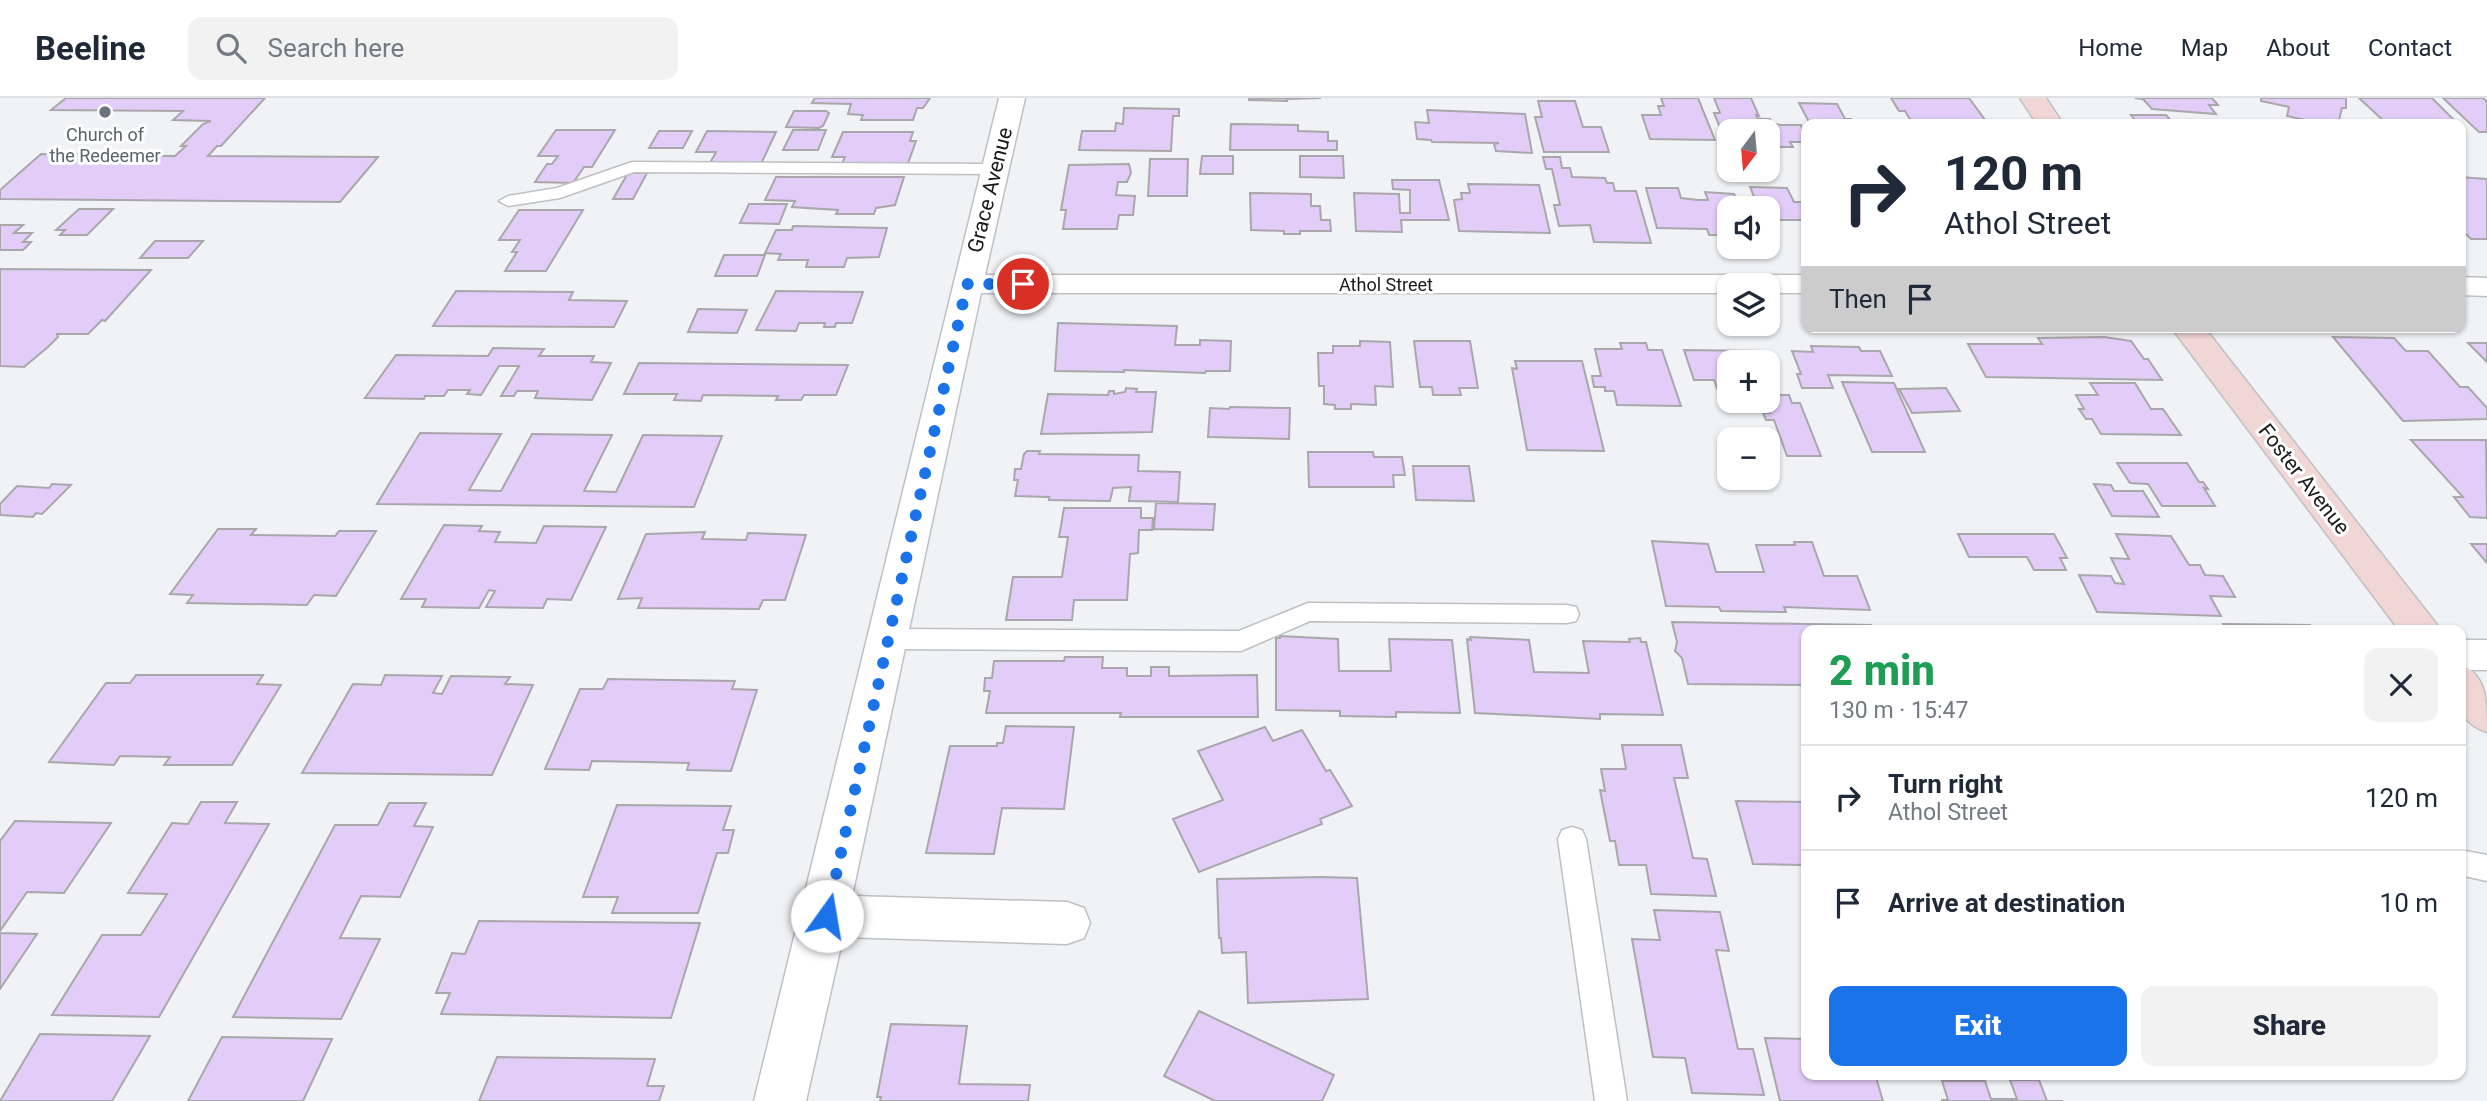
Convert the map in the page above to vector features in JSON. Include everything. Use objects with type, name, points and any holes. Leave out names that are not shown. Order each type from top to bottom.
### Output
[{"type":"street","name":"Grace Avenue","points":[[780,1101],[827,916],[967,284],[1012,98]]},
{"type":"street","points":[[2033,98],[2047,119]]},
{"type":"street","name":"Athol Street","points":[[967,284],[1801,284]]},
{"type":"street","points":[[2466,286],[2487,286]]},
{"type":"street","name":"Foster Avenue","points":[[2192,333],[2417,625]]},
{"type":"street","points":[[2466,655],[2487,655]]},
{"type":"street","points":[[2466,688],[2487,715]]},
{"type":"street","points":[[827,916],[1068,923]]},
{"type":"lane","points":[[508,201],[560,193],[632,167],[995,169]]},
{"type":"lane","points":[[888,639],[1241,642],[1308,612],[1567,614]]},
{"type":"lane","points":[[1572,839],[1611,1101]]},
{"type":"lane","points":[[2466,864],[2487,869]]},
{"type":"building","points":[[66,98],[265,98],[221,146],[217,146],[208,156],[378,157],[340,202],[0,199],[0,190],[41,154],[175,156],[203,124],[211,121],[173,120],[183,111],[51,110]]},
{"type":"building","points":[[815,98],[930,98],[923,108],[917,108],[913,120],[861,120],[863,115],[848,114],[851,104],[812,103]]},
{"type":"building","points":[[1249,98],[1321,98],[1287,101]]},
{"type":"building","points":[[1661,98],[1698,98],[1715,140],[1650,139],[1642,115],[1661,115],[1658,106],[1664,106]]},
{"type":"building","points":[[1714,98],[1751,98],[1759,116],[1756,115],[1758,119],[1717,120],[1714,113],[1720,113]]},
{"type":"building","points":[[1891,98],[1969,98],[1984,119],[1910,119],[1905,111],[1899,111]]},
{"type":"building","points":[[2135,98],[2212,98],[2218,105],[2209,105],[2216,114],[2152,109],[2143,99]]},
{"type":"building","points":[[2261,98],[2346,98],[2346,108],[2342,108],[2339,119],[2300,119],[2287,116],[2289,107],[2261,101]]},
{"type":"building","points":[[2359,98],[2432,98],[2453,119],[2382,119]]},
{"type":"building","points":[[2443,98],[2483,98],[2487,102],[2487,132],[2479,132]]},
{"type":"building","points":[[1538,101],[1575,101],[1583,127],[1601,127],[1609,152],[1544,152],[1535,117],[1542,117]]},
{"type":"building","points":[[1799,103],[1837,104],[1845,119],[1807,119]]},
{"type":"building","points":[[1124,108],[1179,109],[1179,116],[1173,116],[1171,151],[1079,150],[1082,131],[1115,131],[1116,123],[1123,124]]},
{"type":"building","points":[[1427,110],[1525,114],[1532,153],[1496,151],[1494,144],[1499,143],[1432,142],[1417,139],[1415,122],[1429,123]]},
{"type":"building","points":[[794,111],[829,113],[823,126],[819,128],[786,127]]},
{"type":"building","points":[[2131,115],[2166,115],[2170,119],[2134,119]]},
{"type":"building","points":[[1231,124],[1298,125],[1298,131],[1328,132],[1328,141],[1337,141],[1337,150],[1230,150]]},
{"type":"building","points":[[1780,125],[1801,125],[1801,142],[1790,142],[1793,147],[1780,147]]},
{"type":"building","points":[[556,130],[615,130],[592,167],[584,167],[573,183],[535,182],[547,164],[552,164],[558,156],[538,156]]},
{"type":"building","points":[[793,130],[826,130],[818,150],[783,150]]},
{"type":"building","points":[[659,131],[692,131],[683,148],[649,148]]},
{"type":"building","points":[[707,131],[776,132],[761,164],[710,163],[716,152],[696,152]]},
{"type":"building","points":[[843,132],[913,132],[910,141],[916,141],[907,166],[842,164],[845,157],[832,157]]},
{"type":"building","points":[[1202,156],[1233,156],[1233,174],[1200,174]]},
{"type":"building","points":[[1300,156],[1343,156],[1344,178],[1300,177]]},
{"type":"building","points":[[1543,157],[1560,157],[1562,168],[1570,168],[1572,177],[1605,178],[1607,183],[1613,183],[1615,191],[1636,191],[1651,243],[1594,242],[1590,225],[1559,226],[1554,205],[1560,205],[1552,169],[1546,169]]},
{"type":"building","points":[[1150,159],[1188,159],[1187,196],[1148,196]]},
{"type":"building","points":[[1129,164],[1131,173],[1127,182],[1118,182],[1116,195],[1135,196],[1133,215],[1119,215],[1117,229],[1063,229],[1066,210],[1061,210],[1069,165]]},
{"type":"building","points":[[628,173],[647,173],[633,199],[613,199]]},
{"type":"building","points":[[776,177],[904,177],[895,205],[876,208],[874,214],[836,214],[838,210],[792,207],[795,201],[765,200]]},
{"type":"building","points":[[2466,177],[2487,179],[2487,239],[2471,239],[2466,234]]},
{"type":"building","points":[[1392,180],[1439,180],[1449,220],[1401,220],[1402,232],[1356,231],[1354,193],[1399,194],[1400,213],[1410,213],[1410,190],[1393,189]]},
{"type":"building","points":[[1468,184],[1539,185],[1550,233],[1459,231],[1454,200],[1462,199],[1461,193],[1470,193]]},
{"type":"building","points":[[1750,187],[1787,188],[1794,202],[1801,202],[1801,220],[1780,220],[1780,196],[1754,196]]},
{"type":"building","points":[[1646,188],[1678,188],[1681,198],[1698,200],[1708,200],[1705,192],[1735,196],[1717,196],[1717,235],[1709,235],[1707,229],[1657,228]]},
{"type":"building","points":[[1250,193],[1311,194],[1311,206],[1320,206],[1321,220],[1330,220],[1331,231],[1284,234],[1284,231],[1251,230]]},
{"type":"building","points":[[749,204],[787,204],[779,224],[740,223]]},
{"type":"building","points":[[79,209],[113,209],[87,235],[60,235],[65,230],[56,230]]},
{"type":"building","points":[[519,210],[583,210],[546,271],[505,271],[517,252],[512,252],[520,240],[499,240]]},
{"type":"building","points":[[0,225],[23,225],[14,233],[32,233],[23,242],[31,242],[23,250],[0,250]]},
{"type":"building","points":[[793,226],[887,228],[879,257],[847,258],[844,267],[806,267],[808,260],[778,260],[781,254],[765,253],[776,230],[792,230]]},
{"type":"building","points":[[155,241],[203,241],[188,258],[140,258]]},
{"type":"building","points":[[724,255],[765,255],[757,276],[715,276]]},
{"type":"building","points":[[0,269],[151,270],[105,321],[102,320],[88,334],[57,334],[58,337],[48,347],[24,367],[0,366]]},
{"type":"building","points":[[456,291],[573,292],[569,300],[627,301],[614,327],[433,326]]},
{"type":"building","points":[[776,291],[863,292],[852,323],[836,323],[835,327],[824,327],[825,323],[799,323],[796,331],[756,330]]},
{"type":"building","points":[[698,309],[747,310],[737,333],[688,332]]},
{"type":"building","points":[[1058,323],[1177,326],[1175,345],[1200,345],[1200,340],[1231,341],[1230,371],[1055,371]]},
{"type":"building","points":[[2104,337],[2131,341],[2144,359],[2148,359],[2162,380],[1986,377],[1968,344],[2042,344],[2038,338]]},
{"type":"building","points":[[2333,337],[2394,338],[2406,351],[2428,351],[2460,387],[2468,387],[2487,408],[2487,419],[2403,421]]},
{"type":"building","points":[[1360,341],[1390,342],[1393,387],[1375,386],[1376,405],[1351,404],[1351,409],[1335,409],[1335,405],[1324,404],[1324,386],[1319,386],[1318,353],[1333,353],[1333,346],[1360,346]]},
{"type":"building","points":[[1414,341],[1470,341],[1478,388],[1459,388],[1461,395],[1433,395],[1432,387],[1420,387]]},
{"type":"building","points":[[1620,343],[1646,343],[1648,350],[1662,350],[1681,406],[1617,405],[1614,391],[1605,391],[1605,387],[1594,387],[1592,376],[1601,376],[1595,349],[1622,349]]},
{"type":"building","points":[[2468,343],[2487,343],[2487,362]]},
{"type":"building","points":[[1811,346],[1859,347],[1861,351],[1880,351],[1892,376],[1828,375],[1833,388],[1802,388],[1797,374],[1801,374],[1792,351],[1813,352]]},
{"type":"building","points":[[493,348],[544,349],[539,356],[594,356],[591,362],[611,363],[592,400],[535,398],[538,391],[517,391],[514,396],[501,396],[519,366],[499,366],[481,395],[467,394],[470,390],[448,390],[444,396],[425,396],[424,399],[365,398],[396,355],[488,356]]},
{"type":"building","points":[[1684,350],[1717,350],[1717,388],[1714,380],[1694,380]]},
{"type":"building","points":[[1515,361],[1582,361],[1604,451],[1527,450],[1512,368],[1517,369]]},
{"type":"building","points":[[639,363],[848,365],[836,395],[804,395],[801,400],[776,400],[778,396],[703,395],[701,401],[674,400],[677,394],[624,394]]},
{"type":"building","points":[[1842,382],[1894,383],[1925,452],[1872,452]]},
{"type":"building","points":[[2090,383],[2135,383],[2151,409],[2163,409],[2181,435],[2101,434],[2092,419],[2086,419],[2079,409],[2084,409],[2076,395],[2098,395]]},
{"type":"building","points":[[1126,388],[1137,389],[1136,392],[1156,392],[1152,432],[1041,434],[1048,394],[1108,395],[1109,391],[1114,391],[1114,394],[1125,392]]},
{"type":"building","points":[[1946,388],[1960,411],[1912,413],[1899,389]]},
{"type":"building","points":[[1780,395],[1789,395],[1792,403],[1800,403],[1821,456],[1787,456],[1780,437],[1780,427],[1777,427],[1774,420],[1766,420],[1763,413],[1780,413]]},
{"type":"building","points":[[1210,408],[1290,408],[1289,439],[1208,437]]},
{"type":"building","points":[[420,433],[501,434],[469,490],[501,491],[532,434],[612,435],[584,491],[616,492],[643,435],[722,436],[694,507],[377,504]]},
{"type":"building","points":[[2411,440],[2486,440],[2487,518],[2470,517],[2454,497],[2463,497]]},
{"type":"building","points":[[1027,451],[1040,451],[1039,454],[1139,455],[1138,471],[1180,472],[1178,502],[1129,501],[1131,487],[1113,488],[1110,501],[1049,500],[1049,497],[1015,496],[1018,480],[1014,480],[1015,469],[1021,469]]},
{"type":"building","points":[[1308,452],[1373,452],[1374,457],[1402,457],[1405,475],[1393,475],[1394,487],[1309,487]]},
{"type":"building","points":[[2117,463],[2187,463],[2199,482],[2203,482],[2208,489],[2204,488],[2215,506],[2162,506],[2148,484],[2130,483]]},
{"type":"building","points":[[1413,466],[1469,466],[1474,501],[1416,500]]},
{"type":"building","points":[[52,484],[71,485],[42,514],[36,513],[33,517],[0,515],[0,504],[17,486],[49,488]]},
{"type":"building","points":[[2094,484],[2111,485],[2114,491],[2143,491],[2159,517],[2112,516]]},
{"type":"building","points":[[1156,503],[1215,504],[1213,530],[1154,529]]},
{"type":"building","points":[[1064,508],[1141,508],[1141,518],[1153,518],[1152,530],[1139,530],[1138,553],[1130,554],[1127,600],[1074,600],[1072,620],[1006,620],[1013,577],[1062,577],[1068,537],[1059,537]]},
{"type":"building","points":[[444,525],[482,526],[479,531],[500,532],[495,542],[536,543],[544,526],[606,527],[571,600],[547,599],[543,608],[486,607],[495,591],[489,590],[479,608],[422,607],[426,599],[401,599]]},
{"type":"building","points":[[218,529],[256,529],[251,535],[335,536],[339,531],[376,531],[336,596],[314,595],[307,605],[187,603],[193,595],[170,594]]},
{"type":"building","points":[[705,532],[702,539],[746,540],[748,533],[806,535],[785,600],[763,600],[759,609],[638,608],[642,598],[618,599],[646,534]]},
{"type":"building","points":[[1958,534],[2054,534],[2067,558],[2060,558],[2066,570],[2034,570],[2027,557],[1969,557]]},
{"type":"building","points":[[2116,534],[2171,536],[2189,565],[2200,565],[2205,575],[2223,576],[2235,597],[2210,596],[2221,616],[2097,612],[2079,575],[2111,576],[2115,583],[2124,584],[2111,558],[2129,559]]},
{"type":"building","points":[[1652,541],[1708,544],[1716,572],[1764,572],[1756,545],[1812,542],[1824,576],[1857,576],[1870,610],[1784,607],[1786,612],[1721,611],[1719,607],[1666,606]]},
{"type":"building","points":[[2471,544],[2487,544],[2487,563]]},
{"type":"building","points":[[1672,622],[1871,625],[1801,625],[1801,685],[1688,684],[1682,658],[1675,651],[1677,642]]},
{"type":"building","points":[[2223,624],[2310,625],[2224,625]]},
{"type":"building","points":[[1470,637],[1529,640],[1534,672],[1589,673],[1583,641],[1630,642],[1629,639],[1640,638],[1641,642],[1646,642],[1663,715],[1600,714],[1600,719],[1475,713],[1467,639],[1471,640]]},
{"type":"building","points":[[1276,638],[1338,639],[1339,671],[1391,671],[1389,639],[1452,640],[1460,713],[1396,712],[1396,717],[1340,716],[1340,711],[1276,710]]},
{"type":"building","points":[[1065,657],[1103,657],[1102,668],[1127,668],[1127,676],[1151,676],[1151,667],[1169,667],[1169,676],[1257,675],[1258,717],[986,713],[990,691],[984,691],[985,678],[992,678],[994,661],[1064,661]]},
{"type":"building","points":[[136,675],[263,675],[257,684],[281,685],[232,765],[164,765],[170,757],[120,756],[114,765],[49,762],[106,683],[130,683]]},
{"type":"building","points":[[385,675],[442,676],[433,693],[442,694],[451,676],[510,677],[505,684],[533,685],[492,775],[302,773],[353,684],[381,685]]},
{"type":"building","points":[[608,679],[735,681],[732,689],[757,690],[731,771],[687,770],[689,763],[592,761],[589,770],[545,769],[580,689],[603,689]]},
{"type":"building","points":[[1006,726],[1074,727],[1064,809],[1002,808],[994,854],[926,853],[950,746],[997,746],[997,743],[1003,743]]},
{"type":"building","points":[[1265,727],[1273,741],[1302,730],[1326,771],[1330,770],[1352,806],[1320,819],[1322,824],[1199,872],[1173,819],[1223,800],[1198,751]]},
{"type":"building","points":[[1622,745],[1681,745],[1688,778],[1674,778],[1693,858],[1707,859],[1716,896],[1651,894],[1646,865],[1619,865],[1615,841],[1610,841],[1600,790],[1605,791],[1601,769],[1626,769]]},
{"type":"building","points":[[1736,801],[1801,802],[1801,865],[1753,864]]},
{"type":"building","points":[[201,802],[237,802],[225,823],[269,824],[159,1017],[52,1015],[102,935],[141,935],[167,894],[128,893],[172,823],[188,824]]},
{"type":"building","points":[[389,803],[426,803],[414,826],[433,827],[400,897],[361,896],[340,938],[380,939],[341,1019],[233,1017],[335,825],[378,825]]},
{"type":"building","points":[[617,805],[731,806],[723,830],[734,830],[728,853],[717,853],[698,913],[612,913],[618,897],[583,897]]},
{"type":"building","points":[[15,821],[111,823],[64,893],[27,892],[0,931],[0,841]]},
{"type":"building","points":[[1357,878],[1368,999],[1248,1003],[1246,952],[1222,953],[1217,879]]},
{"type":"building","points":[[1654,910],[1720,912],[1729,951],[1716,950],[1738,1049],[1753,1049],[1764,1095],[1692,1093],[1685,1058],[1653,1057],[1632,939],[1660,940]]},
{"type":"building","points":[[479,921],[700,923],[671,1018],[441,1014],[450,993],[436,993],[452,953],[465,954]]},
{"type":"building","points":[[0,933],[37,934],[0,989]]},
{"type":"building","points":[[1199,1011],[1334,1075],[1322,1101],[1215,1101],[1164,1076]]},
{"type":"building","points":[[891,1024],[967,1026],[959,1084],[1030,1085],[1028,1101],[880,1101],[881,1097],[877,1097]]},
{"type":"building","points":[[40,1034],[150,1036],[112,1101],[0,1101]]},
{"type":"building","points":[[222,1037],[332,1039],[303,1101],[188,1101]]},
{"type":"building","points":[[1765,1038],[1801,1039],[1801,1080],[1877,1080],[1883,1101],[1780,1101]]},
{"type":"building","points":[[497,1057],[655,1059],[647,1086],[664,1086],[659,1101],[479,1101]]},
{"type":"building","points":[[2010,1080],[2039,1080],[2047,1101],[1942,1101],[1948,1100],[1942,1081],[1985,1081],[1991,1099],[2017,1099]]},
{"type":"place","name":"Church of the Redeemer","points":[[105,112]]},
{"type":"route","points":[[827,916],[967,284],[1023,284]]}]
